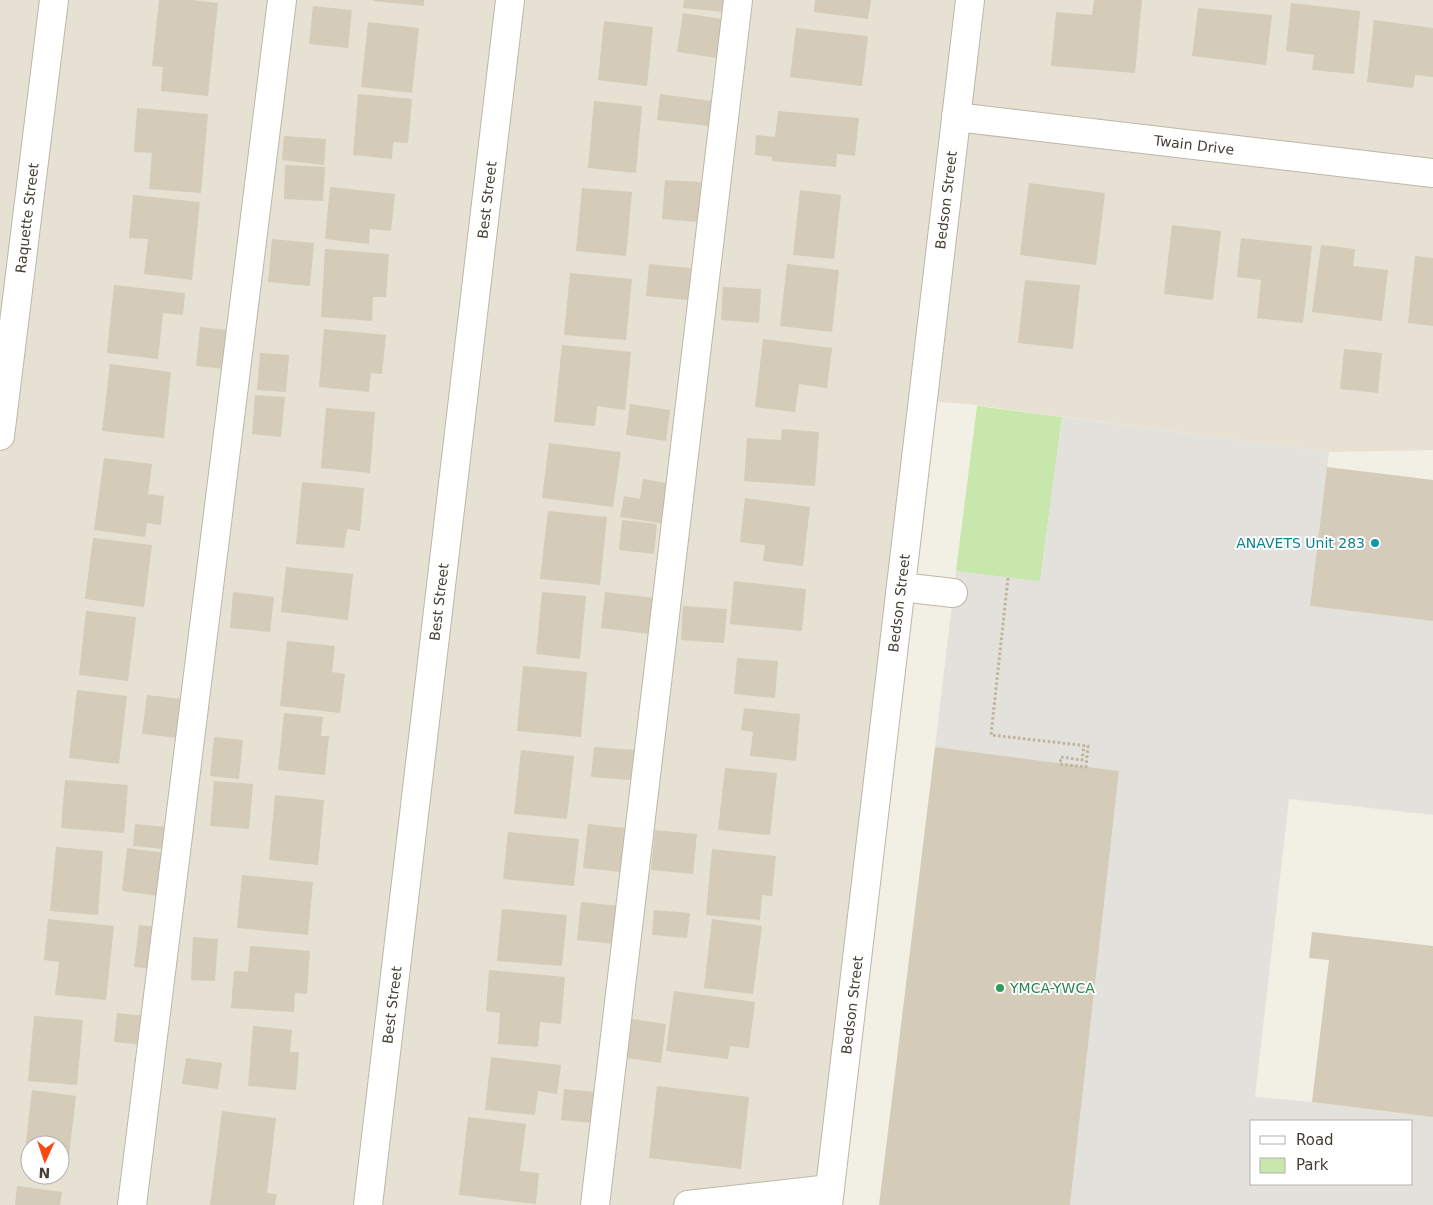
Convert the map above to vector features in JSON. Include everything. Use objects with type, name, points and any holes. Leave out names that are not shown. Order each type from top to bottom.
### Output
[{"type":"street","name":"Raquette Street","points":[[0,436],[54,0]]},
{"type":"street","points":[[132,1205],[282,0]]},
{"type":"street","name":"Best Street","points":[[368,1205],[510,0]]},
{"type":"street","points":[[595,1205],[738,0]]},
{"type":"street","name":"Bedson Street","points":[[829,1197],[970,0]]},
{"type":"street","name":"Twain Drive","points":[[956,117],[1433,173]]},
{"type":"street","points":[[901,587],[953,593]]},
{"type":"street","points":[[688,1205],[829,1197]]},
{"type":"path","points":[[1008,578],[991,735],[1088,746],[1086,767],[1060,764],[1061,757],[1082,760],[1084,746]]},
{"type":"shaded area","points":[[0,0],[1433,0],[1433,450],[1329,452],[967,404],[919,400],[830,1189],[688,1205],[0,1205]]},
{"type":"shaded area","points":[[1062,417],[1329,452],[1310,606],[1433,621],[1433,815],[1289,799],[1255,1097],[1433,1117],[1433,1205],[1070,1205],[1119,771],[935,747],[956,571],[1040,581]]},
{"type":"green space","points":[[977,406],[1062,417],[1040,582],[956,571]]},
{"type":"building","points":[[159,0],[192,0],[218,3],[208,96],[161,91],[163,67],[152,66]]},
{"type":"building","points":[[424,0],[424,6],[373,1]]},
{"type":"building","points":[[684,0],[725,0],[724,12],[683,8]]},
{"type":"building","points":[[815,0],[871,0],[868,19],[814,12]]},
{"type":"building","points":[[1094,0],[1142,0],[1135,73],[1051,66],[1056,12],[1092,15]]},
{"type":"building","points":[[1291,3],[1360,11],[1354,74],[1312,70],[1314,55],[1286,51]]},
{"type":"building","points":[[313,6],[352,10],[348,48],[309,44]]},
{"type":"building","points":[[1198,8],[1272,15],[1266,65],[1192,56]]},
{"type":"building","points":[[683,13],[722,19],[717,58],[677,52]]},
{"type":"building","points":[[1374,20],[1433,28],[1433,77],[1415,75],[1413,88],[1367,82]]},
{"type":"building","points":[[604,21],[653,27],[647,86],[598,80]]},
{"type":"building","points":[[368,22],[419,28],[412,93],[361,87]]},
{"type":"building","points":[[796,28],[868,36],[862,86],[790,77]]},
{"type":"building","points":[[358,94],[412,99],[408,143],[393,142],[392,159],[353,155]]},
{"type":"building","points":[[660,94],[712,101],[708,126],[657,120]]},
{"type":"building","points":[[594,101],[642,106],[636,173],[588,168]]},
{"type":"building","points":[[137,108],[208,114],[201,193],[149,189],[152,153],[134,152]]},
{"type":"building","points":[[778,111],[859,118],[855,156],[837,154],[836,167],[772,161],[772,157],[755,155],[756,135],[775,137]]},
{"type":"building","points":[[284,136],[326,139],[324,165],[282,160]]},
{"type":"building","points":[[285,165],[325,167],[323,201],[284,199]]},
{"type":"building","points":[[665,180],[701,182],[698,222],[662,219]]},
{"type":"building","points":[[1029,183],[1105,193],[1096,265],[1020,255]]},
{"type":"building","points":[[330,187],[395,194],[391,231],[370,229],[369,244],[325,239]]},
{"type":"building","points":[[582,188],[632,192],[626,256],[576,251]]},
{"type":"building","points":[[800,190],[841,195],[834,259],[793,255]]},
{"type":"building","points":[[133,195],[200,202],[192,280],[144,274],[148,239],[129,238]]},
{"type":"building","points":[[1172,225],[1221,231],[1213,300],[1164,294]]},
{"type":"building","points":[[1241,238],[1312,246],[1303,323],[1257,318],[1261,280],[1237,277]]},
{"type":"building","points":[[272,239],[314,243],[310,286],[268,282]]},
{"type":"building","points":[[1321,245],[1355,249],[1353,266],[1388,270],[1382,321],[1312,312]]},
{"type":"building","points":[[325,249],[389,254],[386,297],[373,297],[372,321],[321,317]]},
{"type":"building","points":[[1415,256],[1433,258],[1433,326],[1408,323]]},
{"type":"building","points":[[649,264],[691,268],[688,300],[646,296]]},
{"type":"building","points":[[787,264],[839,270],[832,332],[780,326]]},
{"type":"building","points":[[570,273],[632,279],[626,340],[564,335]]},
{"type":"building","points":[[1025,280],[1080,285],[1073,349],[1018,343]]},
{"type":"building","points":[[114,285],[185,293],[183,315],[163,313],[158,359],[107,353]]},
{"type":"building","points":[[723,287],[761,289],[759,323],[721,320]]},
{"type":"building","points":[[200,327],[229,330],[225,369],[196,366]]},
{"type":"building","points":[[324,329],[386,335],[382,374],[371,373],[369,392],[319,387]]},
{"type":"building","points":[[763,339],[832,348],[827,388],[799,384],[795,412],[755,407]]},
{"type":"building","points":[[562,345],[631,352],[625,410],[597,406],[595,426],[554,422]]},
{"type":"building","points":[[1344,349],[1382,353],[1378,393],[1340,389]]},
{"type":"building","points":[[260,353],[289,355],[286,392],[257,390]]},
{"type":"building","points":[[110,364],[171,372],[164,438],[102,431]]},
{"type":"building","points":[[255,395],[285,397],[281,437],[252,434]]},
{"type":"building","points":[[630,404],[670,410],[666,441],[626,435]]},
{"type":"building","points":[[326,408],[375,412],[370,473],[321,468]]},
{"type":"building","points":[[782,429],[819,432],[815,486],[744,481],[747,438],[781,440]]},
{"type":"building","points":[[549,443],[621,452],[613,507],[542,498]]},
{"type":"building","points":[[104,458],[152,464],[148,494],[164,496],[161,525],[147,523],[145,537],[94,530]]},
{"type":"building","name":"ANAVETS Unit 283","points":[[1327,467],[1433,480],[1433,621],[1310,606]]},
{"type":"building","points":[[643,479],[673,484],[666,524],[620,517],[624,496],[640,499]]},
{"type":"building","points":[[302,482],[364,488],[360,531],[347,529],[344,548],[296,544]]},
{"type":"building","points":[[745,498],[810,507],[803,566],[763,561],[765,545],[740,542]]},
{"type":"building","points":[[548,511],[607,517],[600,585],[540,579]]},
{"type":"building","points":[[622,520],[657,524],[654,554],[619,550]]},
{"type":"building","points":[[93,538],[152,545],[144,607],[85,599]]},
{"type":"building","points":[[286,567],[353,574],[348,620],[281,612]]},
{"type":"building","points":[[734,581],[806,589],[802,631],[730,624]]},
{"type":"building","points":[[233,592],[274,597],[270,632],[230,628]]},
{"type":"building","points":[[542,592],[586,596],[580,659],[536,654]]},
{"type":"building","points":[[605,592],[654,598],[650,634],[601,628]]},
{"type":"building","points":[[683,606],[727,609],[724,643],[681,640]]},
{"type":"building","points":[[86,611],[136,617],[128,681],[79,675]]},
{"type":"building","points":[[287,641],[335,646],[332,672],[345,674],[340,713],[280,706]]},
{"type":"building","points":[[737,658],[778,661],[775,698],[734,694]]},
{"type":"building","points":[[523,666],[587,672],[581,737],[517,731]]},
{"type":"building","points":[[77,690],[127,696],[119,764],[69,758]]},
{"type":"building","points":[[147,695],[182,699],[178,738],[142,734]]},
{"type":"building","points":[[744,708],[800,714],[796,761],[750,756],[753,732],[741,730]]},
{"type":"building","points":[[284,713],[323,717],[321,736],[329,736],[325,775],[278,770]]},
{"type":"building","points":[[214,737],[243,740],[239,779],[210,776]]},
{"type":"building","points":[[594,747],[634,750],[631,780],[591,777]]},
{"type":"building","name":"YMCA-YWCA","points":[[935,747],[1119,771],[1070,1205],[879,1205]]},
{"type":"building","points":[[521,750],[574,756],[567,819],[514,814]]},
{"type":"building","points":[[725,768],[777,773],[770,835],[718,830]]},
{"type":"building","points":[[65,780],[128,785],[124,833],[61,828]]},
{"type":"building","points":[[214,781],[253,784],[249,829],[210,826]]},
{"type":"building","points":[[275,795],[324,800],[318,865],[269,860]]},
{"type":"building","points":[[135,824],[167,827],[165,849],[133,846]]},
{"type":"building","points":[[588,824],[626,828],[621,872],[583,868]]},
{"type":"building","points":[[655,830],[697,834],[693,874],[651,870]]},
{"type":"building","points":[[508,832],[579,839],[574,886],[503,879]]},
{"type":"building","points":[[56,847],[103,851],[98,915],[50,911]]},
{"type":"building","points":[[127,848],[164,853],[159,896],[122,891]]},
{"type":"building","points":[[712,849],[776,856],[772,896],[762,895],[760,920],[706,915]]},
{"type":"building","points":[[242,875],[313,882],[308,935],[237,928]]},
{"type":"building","points":[[581,902],[619,906],[615,944],[577,940]]},
{"type":"building","points":[[502,909],[567,915],[562,966],[497,961]]},
{"type":"building","points":[[654,910],[690,913],[687,938],[652,935]]},
{"type":"building","points":[[48,919],[114,926],[106,1000],[55,995],[59,962],[44,960]]},
{"type":"building","points":[[712,919],[762,926],[753,994],[704,988]]},
{"type":"building","points":[[139,925],[158,927],[153,969],[134,967]]},
{"type":"building","points":[[1312,932],[1433,946],[1433,1117],[1312,1102],[1329,960],[1309,958]]},
{"type":"building","points":[[193,937],[218,939],[215,981],[191,980]]},
{"type":"building","points":[[250,946],[310,951],[307,994],[295,993],[294,1012],[231,1008],[234,971],[248,972]]},
{"type":"building","points":[[489,970],[565,977],[561,1024],[540,1022],[538,1047],[498,1044],[500,1013],[486,1011]]},
{"type":"building","points":[[674,991],[755,1002],[749,1048],[730,1046],[728,1059],[666,1051]]},
{"type":"building","points":[[117,1013],[146,1016],[144,1045],[114,1042]]},
{"type":"building","points":[[34,1016],[83,1020],[77,1085],[28,1081]]},
{"type":"building","points":[[632,1019],[666,1024],[661,1063],[627,1058]]},
{"type":"building","points":[[253,1026],[292,1030],[290,1052],[299,1052],[296,1090],[248,1086]]},
{"type":"building","points":[[491,1057],[561,1065],[557,1094],[538,1091],[535,1115],[485,1110]]},
{"type":"building","points":[[186,1058],[222,1063],[218,1089],[182,1084]]},
{"type":"building","points":[[657,1086],[749,1097],[741,1169],[649,1158]]},
{"type":"building","points":[[564,1089],[596,1092],[593,1123],[561,1120]]},
{"type":"building","points":[[32,1090],[76,1096],[70,1147],[70,1135],[27,1135]]},
{"type":"building","points":[[222,1111],[276,1118],[267,1193],[277,1194],[275,1205],[210,1205]]},
{"type":"building","points":[[468,1117],[526,1124],[520,1171],[539,1173],[536,1204],[459,1195]]},
{"type":"building","points":[[17,1186],[62,1192],[60,1205],[15,1205]]},
{"type":"place","name":"ANAVETS Unit 283","points":[[1375,543]]},
{"type":"place","name":"YMCA-YWCA","points":[[1000,988]]}]
